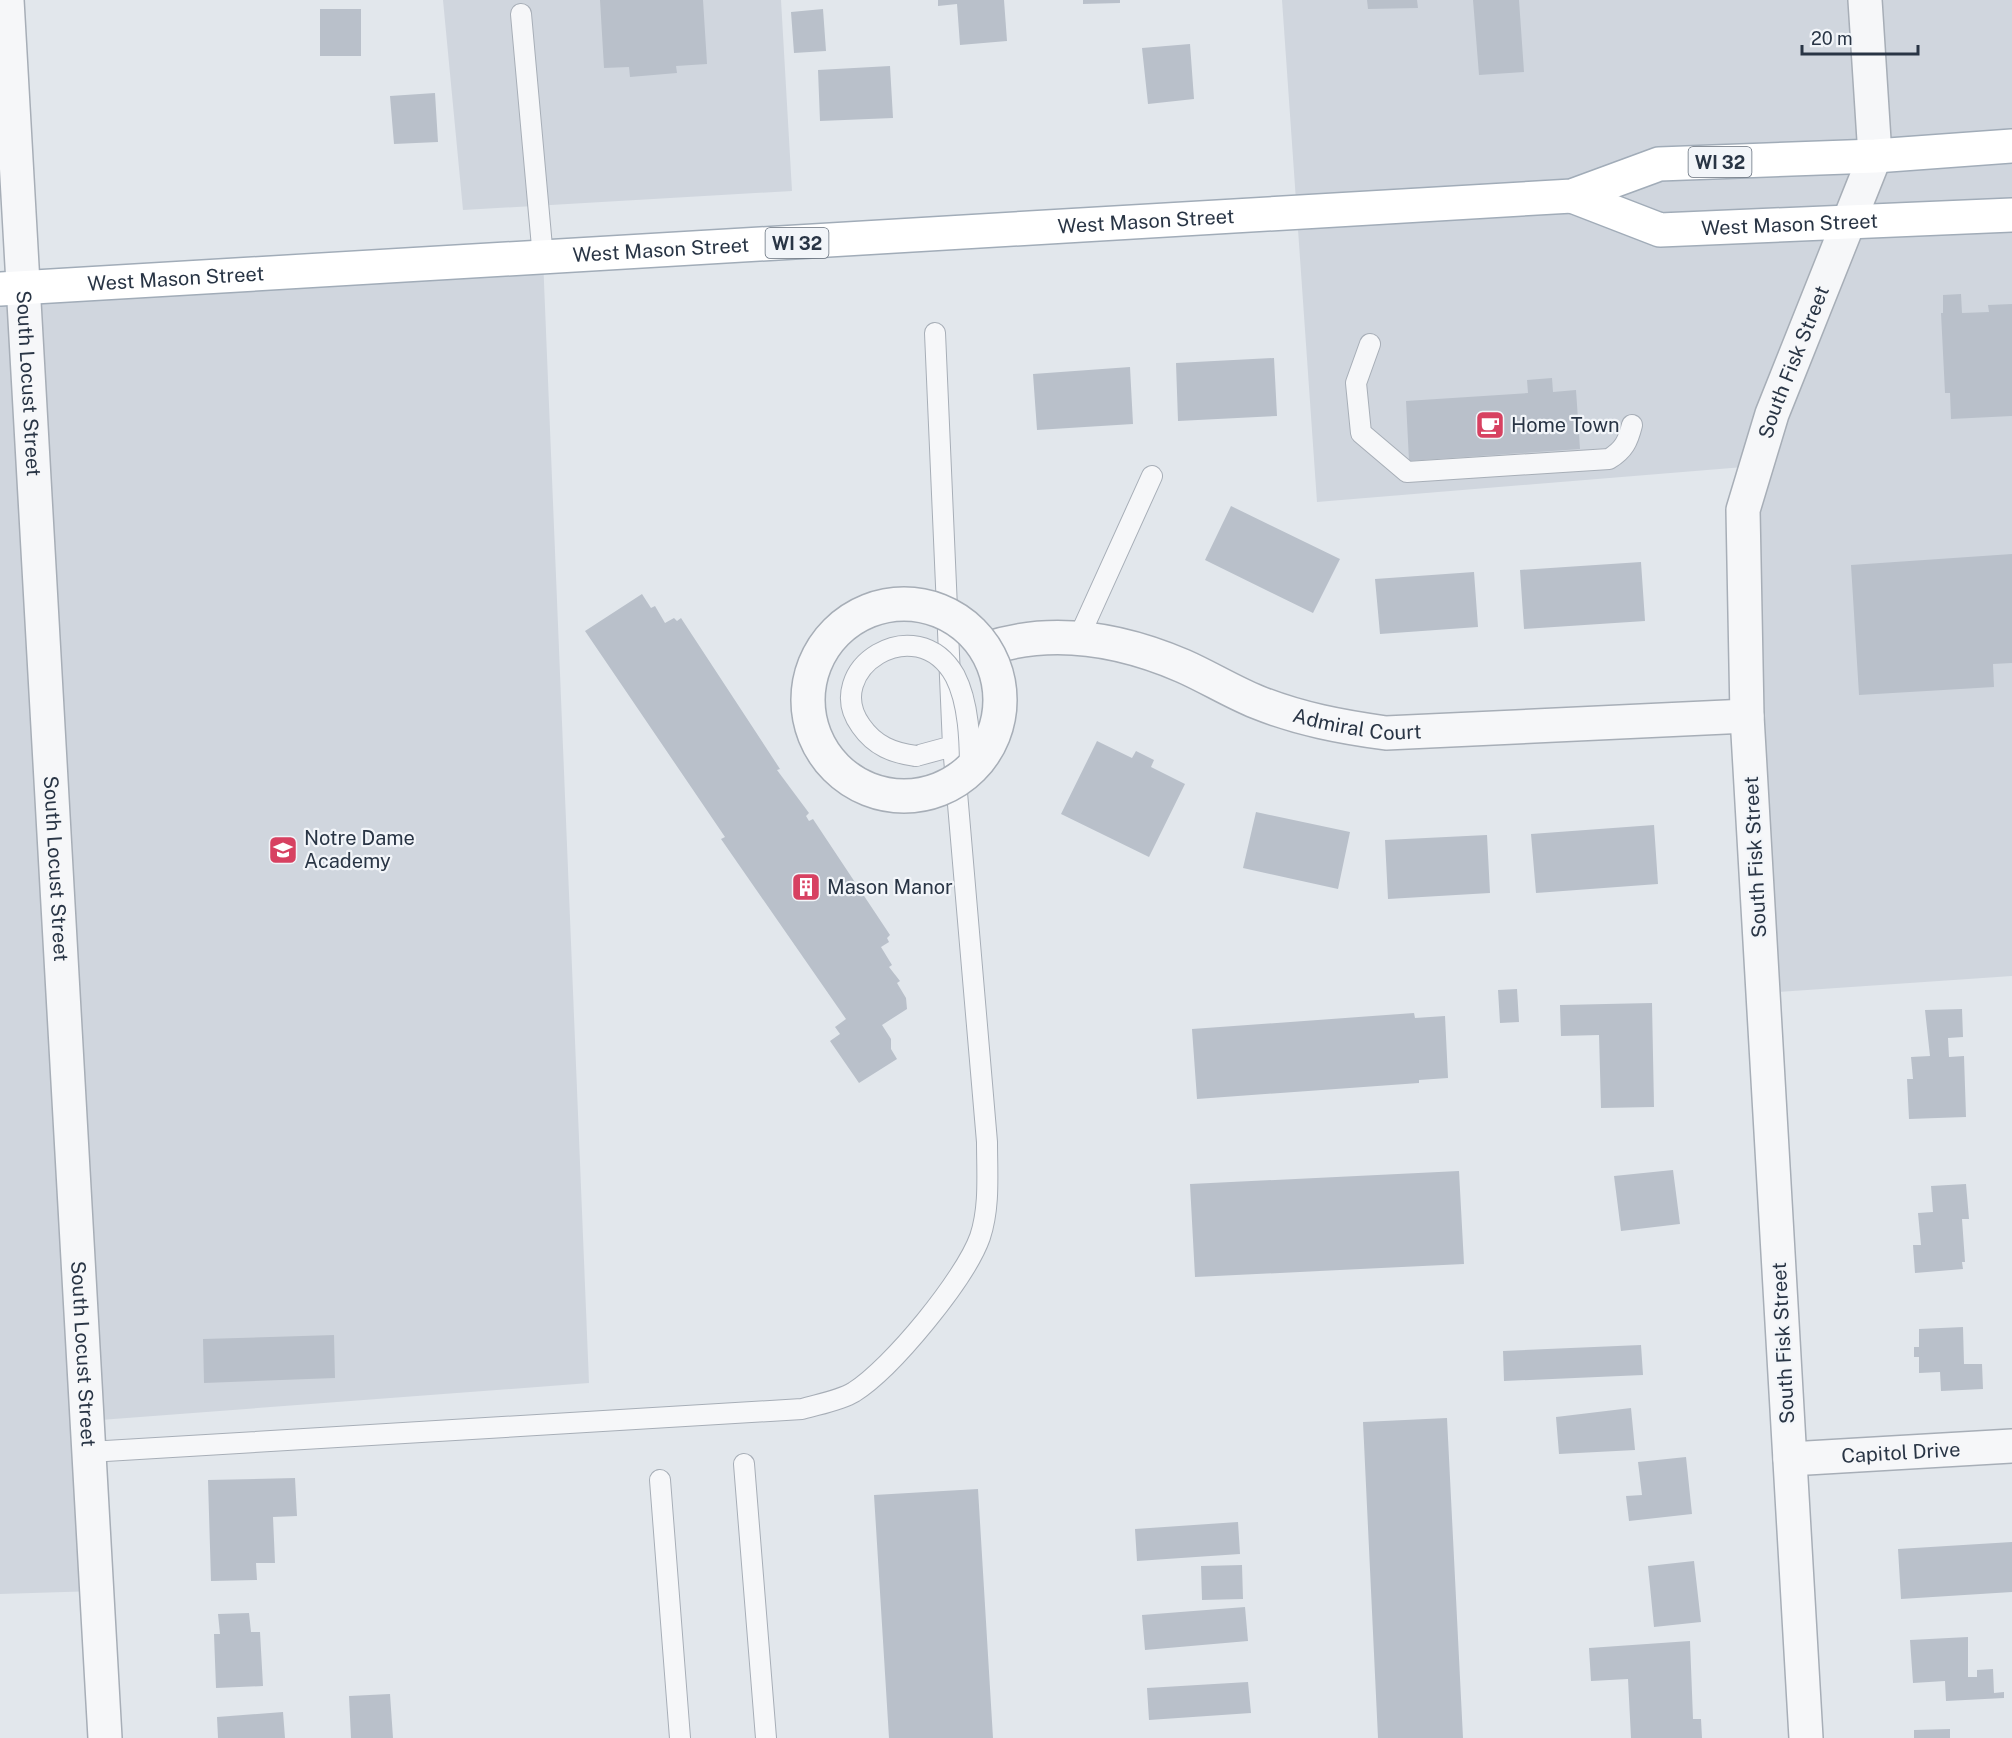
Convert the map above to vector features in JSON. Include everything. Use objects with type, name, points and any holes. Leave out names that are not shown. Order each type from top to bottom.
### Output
[{"type":"main road","name":"West Mason Street","points":[[11,288],[1572,196],[1659,164],[1875,156],[2012,146]]},
{"type":"main road","name":"West Mason Street","points":[[1572,196],[1660,230],[2012,215]]},
{"type":"street","name":"South Locust Street","points":[[7,0],[11,288],[89,1452],[105,1738]]},
{"type":"street","name":"South Fisk Street","points":[[1806,1738],[1747,716],[1743,510],[1772,414],[1875,156],[1865,0]]},
{"type":"street","points":[[909,603],[940,610],[1001,644],[1000,712],[990,745],[961,759],[942,789],[909,797],[877,794],[846,779],[823,755],[810,728],[806,697],[813,666],[828,640],[851,619],[879,606],[909,603]]},
{"type":"street","name":"Admiral Court","points":[[1001,644],[1079,636],[1137,649],[1182,666],[1258,703],[1328,725],[1386,733],[1747,716]]},
{"type":"street","name":"Capitol Drive","points":[[1790,1459],[2012,1446]]},
{"type":"lane","points":[[521,14],[543,258]]},
{"type":"lane","points":[[89,1452],[802,1409],[853,1393],[875,1376],[929,1317],[965,1269],[980,1236],[987,1203],[987,1142],[935,333]]},
{"type":"lane","points":[[1370,344],[1356,383],[1361,433],[1407,472],[1609,459],[1621,451],[1629,440],[1632,425]]},
{"type":"lane","points":[[1079,636],[1152,476]]},
{"type":"lane","points":[[912,645],[928,648],[941,659],[955,677],[964,711],[961,759],[895,753],[877,743],[858,721],[852,703],[852,687],[866,663],[896,646],[912,645]]},
{"type":"lane","points":[[744,1464],[766,1738]]},
{"type":"lane","points":[[660,1480],[680,1738]]},
{"type":"shaded area","points":[[443,0],[781,0],[792,191],[463,210]]},
{"type":"shaded area","points":[[1282,0],[2012,0],[2012,976],[1763,993],[1756,466],[1317,502]]},
{"type":"shaded area","name":"Notre Dame Academy","points":[[543,258],[589,1383],[87,1421],[97,1591],[0,1594],[0,289]]},
{"type":"building","points":[[600,0],[703,0],[707,64],[676,66],[677,73],[630,77],[629,67],[604,68]]},
{"type":"building","points":[[938,0],[1004,0],[1007,41],[960,45],[957,4],[938,6]]},
{"type":"building","points":[[1083,0],[1120,0],[1120,3],[1083,4]]},
{"type":"building","points":[[1367,0],[1417,0],[1418,8],[1368,9]]},
{"type":"building","points":[[1473,0],[1519,0],[1524,72],[1479,75]]},
{"type":"building","points":[[320,9],[361,9],[361,56],[320,56]]},
{"type":"building","points":[[823,9],[826,51],[794,53],[791,12]]},
{"type":"building","points":[[1190,44],[1194,99],[1148,104],[1142,48]]},
{"type":"building","points":[[890,66],[893,118],[820,121],[818,70]]},
{"type":"building","points":[[435,93],[438,142],[394,144],[390,96]]},
{"type":"building","points":[[1961,294],[1962,313],[1989,312],[1988,305],[2012,304],[2012,416],[1951,419],[1950,393],[1945,393],[1941,313],[1943,313],[1943,295]]},
{"type":"building","points":[[1274,358],[1277,416],[1178,421],[1176,363]]},
{"type":"building","points":[[1130,367],[1133,424],[1037,430],[1033,374]]},
{"type":"building","points":[[1552,378],[1553,392],[1576,390],[1580,449],[1409,461],[1406,401],[1528,393],[1527,380]]},
{"type":"building","points":[[1231,506],[1340,559],[1313,613],[1205,560]]},
{"type":"building","points":[[2012,554],[2012,663],[1993,664],[1994,687],[1859,695],[1851,565]]},
{"type":"building","points":[[1641,562],[1645,621],[1524,629],[1520,570]]},
{"type":"building","points":[[1474,572],[1478,627],[1380,634],[1375,579]]},
{"type":"building","name":"Mason Manor","points":[[642,594],[651,608],[655,606],[665,623],[674,618],[677,621],[681,618],[780,769],[777,770],[809,813],[806,816],[809,821],[813,819],[890,935],[887,938],[889,942],[881,947],[892,965],[889,967],[900,981],[897,983],[906,998],[907,1009],[882,1025],[891,1039],[891,1049],[897,1059],[859,1083],[830,1041],[840,1034],[835,1027],[846,1019],[721,839],[725,837],[585,631]]},
{"type":"building","points":[[1097,741],[1132,758],[1136,751],[1154,760],[1151,767],[1185,784],[1149,857],[1061,814]]},
{"type":"building","points":[[1256,812],[1350,832],[1338,889],[1243,868]]},
{"type":"building","points":[[1654,825],[1658,884],[1536,893],[1531,834]]},
{"type":"building","points":[[1487,835],[1490,893],[1388,899],[1385,840]]},
{"type":"building","points":[[1517,989],[1519,1022],[1500,1023],[1498,990]]},
{"type":"building","points":[[1652,1003],[1654,1107],[1601,1108],[1599,1035],[1561,1036],[1560,1005]]},
{"type":"building","points":[[1962,1009],[1963,1037],[1948,1038],[1949,1057],[1964,1056],[1966,1117],[1909,1119],[1907,1079],[1913,1079],[1911,1057],[1930,1056],[1925,1010]]},
{"type":"building","points":[[1414,1013],[1415,1018],[1445,1016],[1448,1078],[1419,1080],[1419,1083],[1197,1099],[1192,1029]]},
{"type":"building","points":[[1673,1170],[1680,1224],[1621,1231],[1614,1176]]},
{"type":"building","points":[[1459,1171],[1464,1264],[1195,1277],[1190,1184]]},
{"type":"building","points":[[1966,1184],[1969,1219],[1962,1219],[1965,1262],[1962,1262],[1963,1269],[1915,1273],[1913,1245],[1921,1245],[1918,1213],[1933,1212],[1931,1186]]},
{"type":"building","points":[[1963,1327],[1964,1364],[1982,1364],[1983,1389],[1941,1391],[1940,1372],[1919,1373],[1919,1357],[1914,1357],[1914,1347],[1919,1347],[1919,1329]]},
{"type":"building","points":[[334,1335],[335,1378],[204,1383],[203,1339]]},
{"type":"building","points":[[1641,1345],[1643,1375],[1504,1381],[1503,1351]]},
{"type":"building","points":[[1631,1408],[1635,1450],[1559,1454],[1556,1417]]},
{"type":"building","points":[[1447,1418],[1463,1738],[1378,1738],[1363,1422]]},
{"type":"building","points":[[1686,1457],[1692,1514],[1629,1521],[1626,1496],[1642,1495],[1638,1462]]},
{"type":"building","points":[[295,1478],[297,1516],[273,1517],[275,1563],[256,1563],[257,1580],[211,1581],[208,1480]]},
{"type":"building","points":[[978,1489],[993,1738],[889,1738],[874,1495]]},
{"type":"building","points":[[1238,1522],[1240,1554],[1137,1561],[1135,1529]]},
{"type":"building","points":[[2012,1542],[2012,1592],[1901,1599],[1898,1549]]},
{"type":"building","points":[[1694,1561],[1701,1622],[1654,1627],[1648,1566]]},
{"type":"building","points":[[1242,1565],[1243,1599],[1202,1600],[1201,1566]]},
{"type":"building","points":[[1245,1607],[1248,1641],[1145,1650],[1142,1615]]},
{"type":"building","points":[[249,1613],[251,1632],[260,1632],[263,1686],[216,1688],[214,1634],[220,1634],[218,1614]]},
{"type":"building","points":[[1968,1637],[1968,1677],[1977,1677],[1977,1670],[1993,1669],[1994,1693],[2004,1692],[2004,1698],[1946,1701],[1945,1681],[1913,1683],[1910,1640]]},
{"type":"building","points":[[1690,1641],[1693,1719],[1701,1719],[1702,1738],[1631,1738],[1628,1679],[1591,1681],[1589,1648]]},
{"type":"building","points":[[1248,1682],[1251,1713],[1149,1720],[1147,1688]]},
{"type":"building","points":[[390,1694],[393,1738],[351,1738],[349,1696]]},
{"type":"building","points":[[283,1712],[285,1738],[218,1738],[217,1717]]},
{"type":"building","points":[[1950,1729],[1950,1738],[1914,1738],[1914,1730]]},
{"type":"place","name":"Home Town","points":[[1490,425]]},
{"type":"place","name":"Notre Dame Academy","points":[[283,850]]},
{"type":"place","name":"Mason Manor","points":[[806,887]]}]
